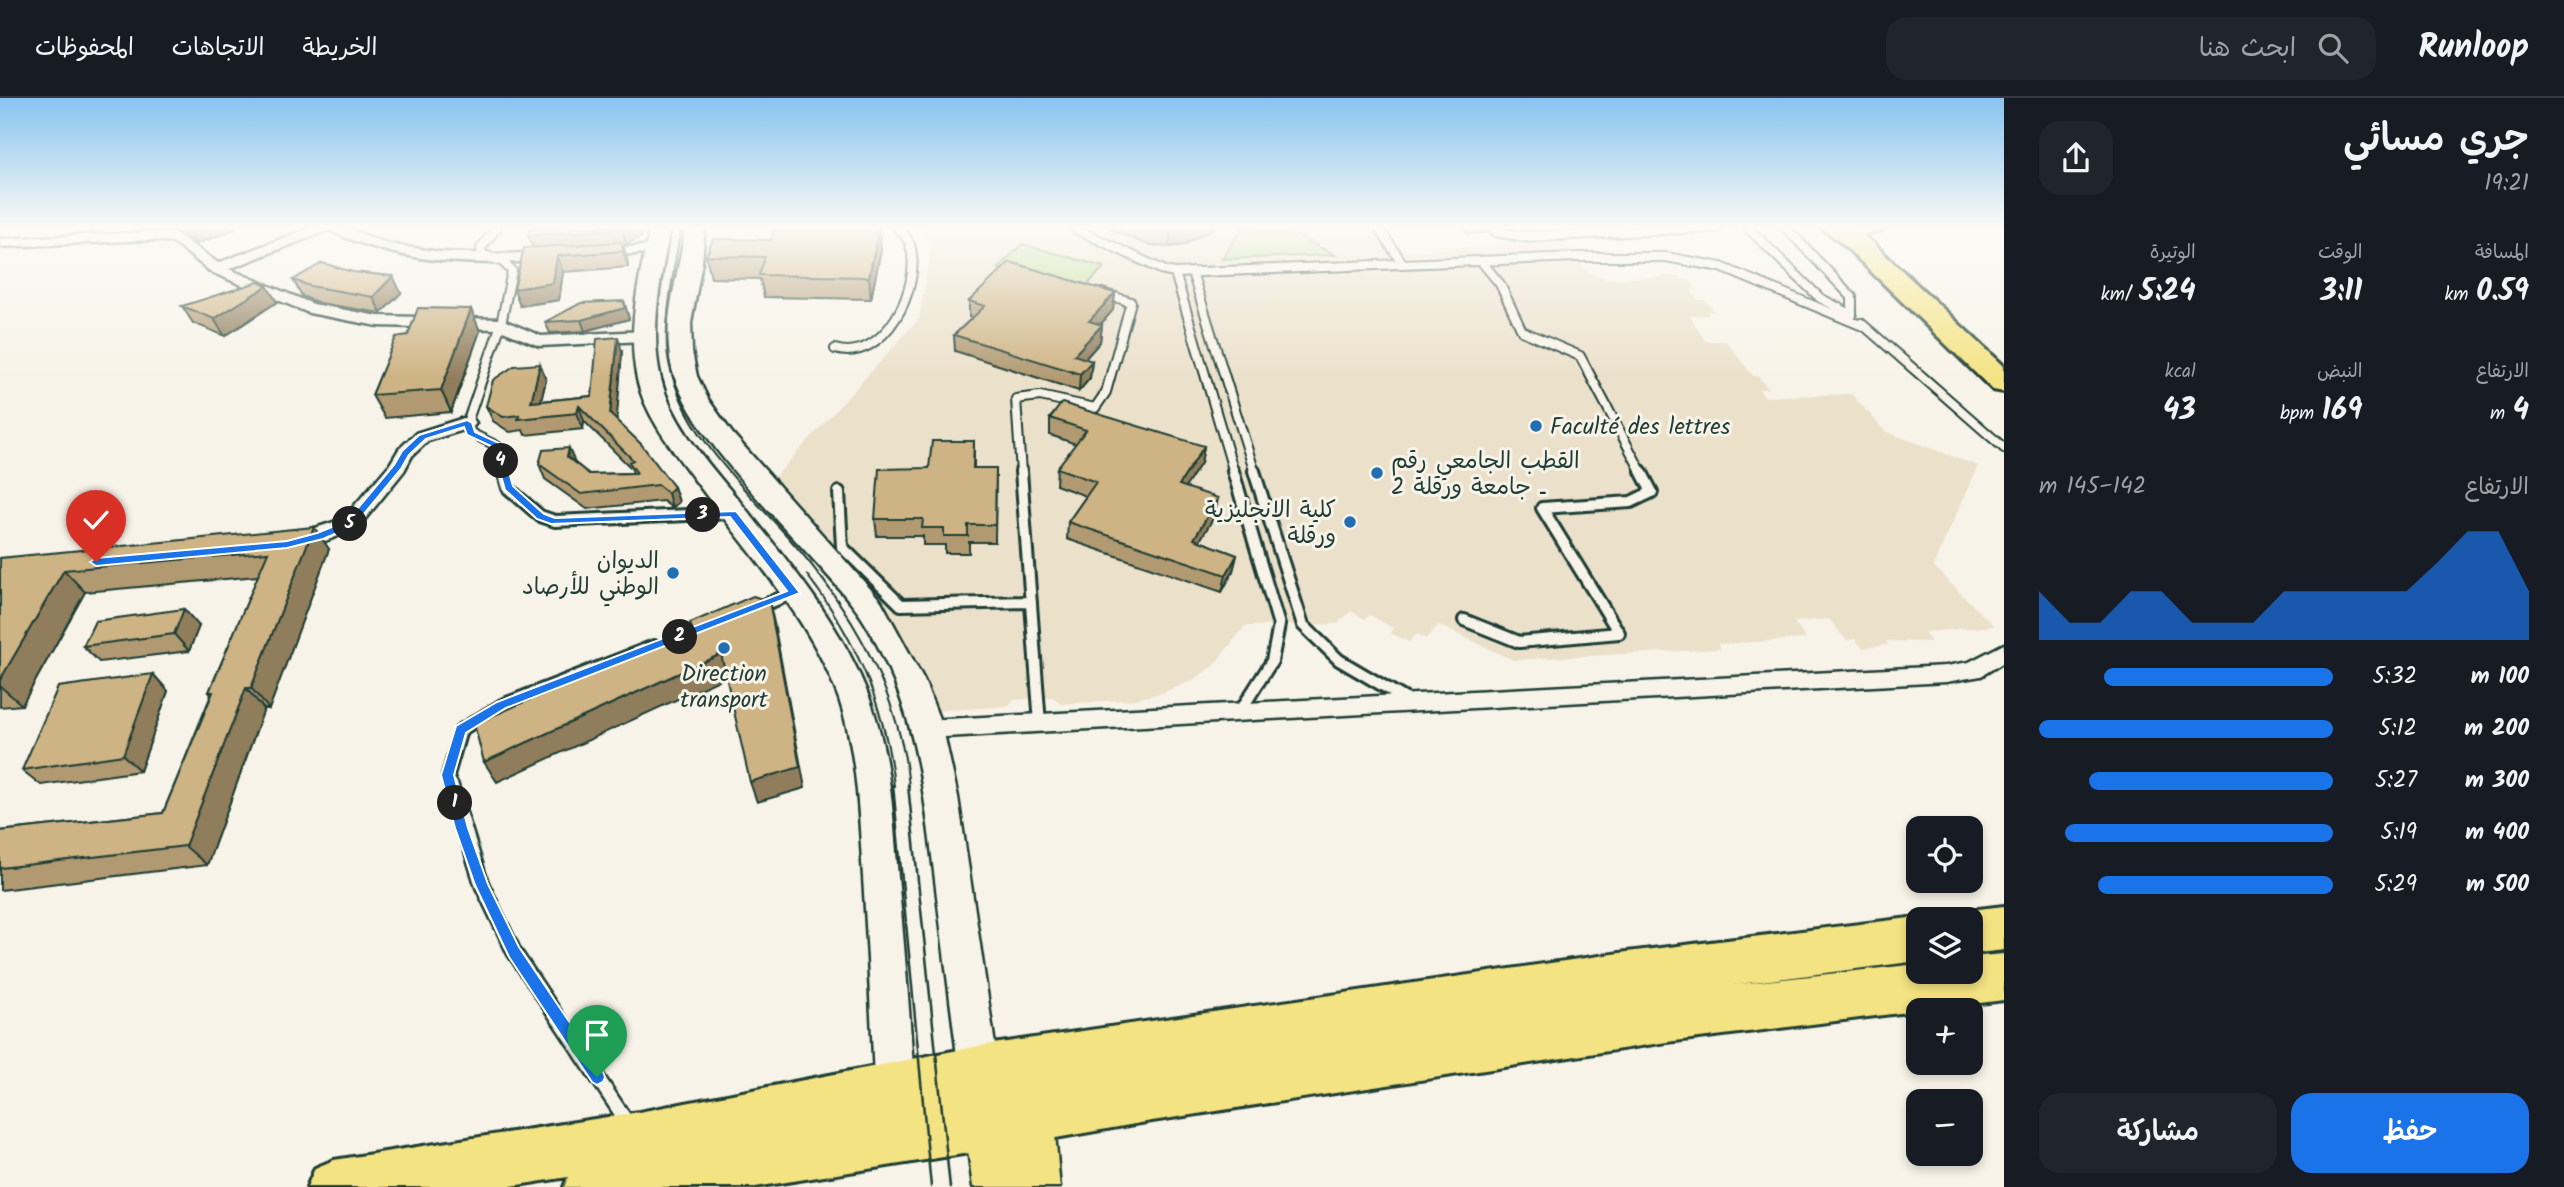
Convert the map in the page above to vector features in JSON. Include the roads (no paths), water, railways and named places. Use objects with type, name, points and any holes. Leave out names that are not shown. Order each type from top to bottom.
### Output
[{"type":"highway","points":[[1894,278],[2004,383]]},
{"type":"highway","points":[[1915,278],[2004,360]]},
{"type":"highway","points":[[1983,930],[2004,928]]},
{"type":"highway","points":[[591,1187],[894,1087],[978,1072],[1626,975],[1906,940]]},
{"type":"highway","points":[[334,1187],[648,1168],[1008,1120],[1667,1017],[2004,977]]},
{"type":"main road","points":[[978,1072],[1008,1120],[1036,1187]]},
{"type":"main road","points":[[997,1187],[1008,1120]]},
{"type":"street","points":[[237,278],[309,308],[378,321],[501,324],[539,341],[644,336]]},
{"type":"street","points":[[652,278],[644,336],[648,378],[656,401],[671,428],[732,513],[820,627],[836,658],[865,733],[872,773],[889,982],[896,1136]]},
{"type":"street","points":[[689,278],[680,324],[680,352],[685,376],[695,400],[723,439],[871,609],[909,680],[927,729],[941,797],[978,1072]]},
{"type":"street","points":[[273,545],[320,536],[350,524],[398,467],[405,453],[422,437],[467,423]]},
{"type":"street","points":[[927,729],[1946,674],[1973,670],[2004,652]]},
{"type":"lane","points":[[511,278],[501,324],[467,423],[471,433],[497,446],[508,488],[540,516],[555,522],[732,513]]},
{"type":"lane","points":[[835,349],[849,353],[863,350],[899,315],[908,278]]},
{"type":"lane","points":[[1176,278],[1279,625],[1276,656],[1266,677],[1239,713]]},
{"type":"lane","points":[[1194,278],[1303,625],[1319,645],[1348,668],[1415,704]]},
{"type":"lane","points":[[1464,620],[1519,642],[1619,633],[1542,508],[1631,502],[1652,492],[1580,356],[1522,331],[1495,278]]},
{"type":"lane","points":[[1749,278],[1865,327]]},
{"type":"lane","points":[[1801,278],[1821,298],[1852,315],[2004,449]]},
{"type":"lane","points":[[1834,278],[1852,297],[1852,315]]},
{"type":"lane","points":[[1040,724],[1016,399],[1040,396],[1096,408],[1106,392],[1131,302],[1101,293]]},
{"type":"lane","points":[[839,492],[842,547],[901,605],[1031,602]]},
{"type":"lane","points":[[743,612],[794,593]]},
{"type":"lane","points":[[648,1168],[514,952],[482,885],[462,828],[448,775],[461,730],[502,705],[667,642]]},
{"type":"tram line","points":[[673,278],[667,338],[672,374],[680,397],[705,441],[737,482],[811,564],[851,622],[883,684],[895,717],[909,786]]},
{"type":"tram line","points":[[807,575],[840,623],[866,674],[884,729],[894,786]]},
{"type":"tram line","points":[[893,785],[931,1187]]},
{"type":"tram line","points":[[908,785],[950,1187]]},
{"type":"place","name":"Faculté des lettres","points":[[1536,426]]},
{"type":"place","name":"القطب الجامعي رقم 2 ـ جامعة ورقلة","points":[[1377,473]]},
{"type":"place","name":"كلية الانجليزية ورقلة","points":[[1350,522]]},
{"type":"place","name":"الديوان الوطني للأرصاد","points":[[673,573]]},
{"type":"place","name":"Direction transport","points":[[724,648]]}]
